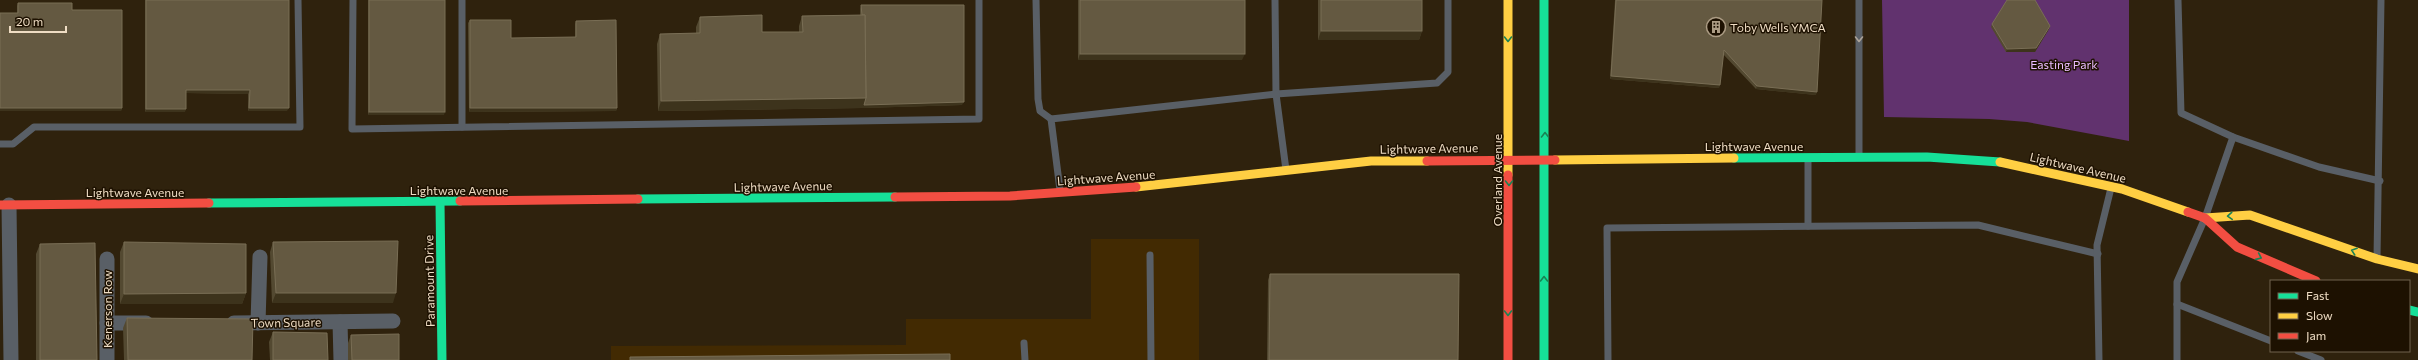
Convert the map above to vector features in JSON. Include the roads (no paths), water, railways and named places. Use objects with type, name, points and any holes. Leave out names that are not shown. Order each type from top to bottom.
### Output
[{"type":"main road","name":"Overland Avenue","points":[[1508,0],[1508,360]]},
{"type":"main road","points":[[1544,0],[1544,360]]},
{"type":"main road","name":"Lightwave Avenue","points":[[4,205],[1010,196],[1166,186],[1286,170],[1371,161],[1545,158],[1927,157],[2008,163],[2112,186],[2205,218],[2250,215],[2377,259],[2418,269]]},
{"type":"main road","name":"Paramount Drive","points":[[440,202],[442,360]]},
{"type":"main road","name":"Lightwave Avenue","points":[[2205,218],[2237,247],[2314,280]]},
{"type":"street","points":[[4,205],[11,360]]},
{"type":"street","points":[[258,323],[260,257]]},
{"type":"street","name":"Kenerson Row","points":[[107,259],[107,360]]},
{"type":"street","name":"Town Square","points":[[218,323],[393,321]]},
{"type":"street","points":[[340,322],[340,360]]},
{"type":"street","points":[[107,323],[163,323]]},
{"type":"lane","points":[[0,144],[13,144],[34,127],[300,127],[298,0]]},
{"type":"lane","points":[[353,0],[352,129],[979,119],[979,0]]},
{"type":"lane","points":[[462,0],[462,127]]},
{"type":"lane","points":[[1036,0],[1038,99],[1040,111],[1052,119],[1276,94],[1437,82],[1448,72],[1448,0]]},
{"type":"lane","points":[[1275,0],[1276,94],[1286,170]]},
{"type":"lane","points":[[1859,0],[1859,157]]},
{"type":"lane","points":[[2178,0],[2181,113],[2233,137],[2319,167],[2380,181]]},
{"type":"lane","points":[[2377,259],[2380,181],[2381,0]]},
{"type":"lane","points":[[1052,119],[1060,193]]},
{"type":"lane","points":[[2178,360],[2177,282],[2205,218],[2233,137]]},
{"type":"lane","points":[[1808,157],[1808,226]]},
{"type":"lane","points":[[2099,360],[2098,245],[2112,186]]},
{"type":"lane","points":[[1608,360],[1607,228],[1978,225],[2098,254]]},
{"type":"lane","points":[[1150,255],[1151,360]]},
{"type":"lane","points":[[2177,304],[2270,341]]},
{"type":"lane","points":[[1024,343],[1025,360]]},
{"type":"lane","points":[[2301,352],[2321,360]]},
{"type":"place","name":"Toby Wells YMCA","points":[[1716,27]]},
{"type":"park label","name":"Easting Park","points":[[2064,64]]}]
